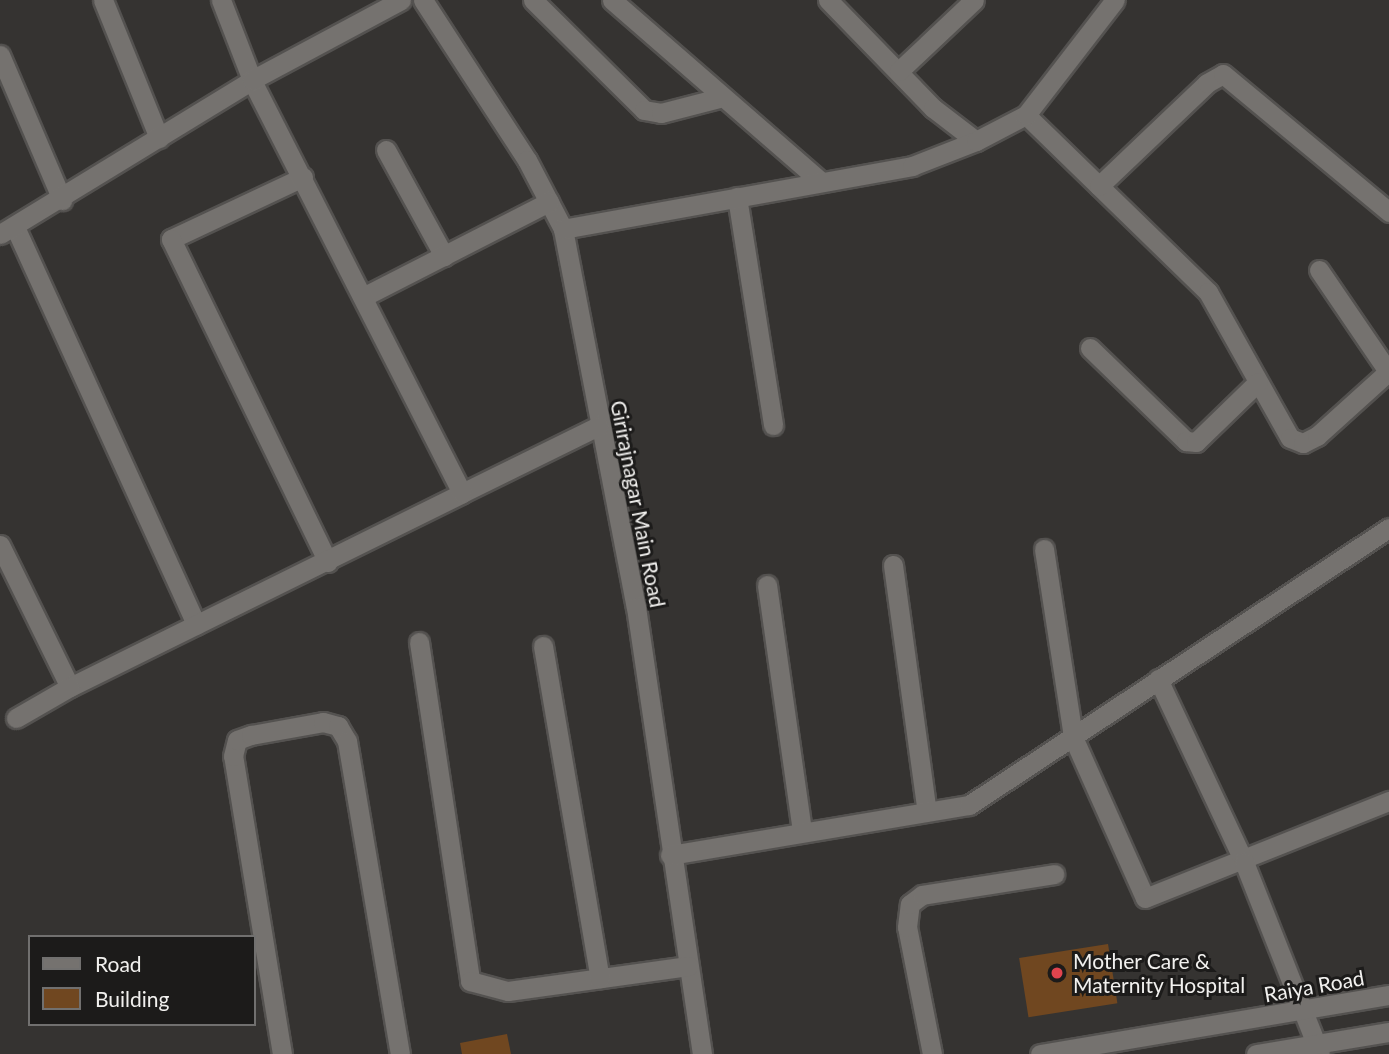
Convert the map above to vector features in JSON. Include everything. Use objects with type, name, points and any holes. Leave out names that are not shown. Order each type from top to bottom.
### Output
[{"type":"street","points":[[103,0],[159,138]]},
{"type":"street","points":[[220,0],[252,80],[462,493]]},
{"type":"street","points":[[196,625],[7,230],[62,200],[252,80],[377,7],[401,0]]},
{"type":"street","name":"Girirajnagar Main Road","points":[[423,0],[549,202],[563,229],[598,426],[636,607],[670,855],[702,1054]]},
{"type":"street","points":[[533,0],[644,110],[661,113],[719,98]]},
{"type":"street","points":[[612,0],[719,98],[821,182]]},
{"type":"street","points":[[828,0],[976,141]]},
{"type":"street","points":[[900,71],[974,0]]},
{"type":"street","points":[[563,229],[912,166],[976,141],[1026,116],[1115,0]]},
{"type":"street","points":[[0,55],[62,200]]},
{"type":"street","points":[[1099,186],[1206,83],[1223,74],[1389,212]]},
{"type":"street","points":[[1026,116],[1208,292],[1290,438],[1303,443],[1389,371],[1319,270]]},
{"type":"street","points":[[386,150],[444,256]]},
{"type":"street","points":[[303,177],[171,240],[328,562]]},
{"type":"street","points":[[737,197],[773,425]]},
{"type":"street","points":[[363,297],[549,202]]},
{"type":"street","points":[[1090,348],[1186,441],[1196,442],[1258,382]]},
{"type":"street","points":[[16,718],[70,687],[328,562],[598,426]]},
{"type":"street","points":[[670,855],[969,805],[1389,528]]},
{"type":"street","points":[[0,545],[70,687]]},
{"type":"street","points":[[1044,549],[1073,737],[1145,898],[1244,862],[1389,802]]},
{"type":"street","points":[[893,565],[927,811]]},
{"type":"street","points":[[767,585],[802,832]]},
{"type":"street","points":[[419,642],[470,981],[508,990],[688,966]]},
{"type":"street","points":[[544,646],[600,978]]},
{"type":"street","points":[[1158,680],[1244,862],[1305,1011],[1318,1050]]},
{"type":"street","points":[[282,1054],[233,755],[237,740],[323,722],[338,726],[347,741],[400,1054]]},
{"type":"street","points":[[932,1054],[907,927],[911,904],[922,895],[1054,874]]},
{"type":"street","name":"Raiya Road","points":[[1040,1054],[1389,995]]},
{"type":"street","points":[[1256,1054],[1318,1050],[1389,1032]]},
{"type":"building","points":[[1108,944],[1117,1003],[1028,1017],[1019,958]]},
{"type":"building","points":[[507,1034],[511,1054],[462,1054],[460,1043]]},
{"type":"place","name":"Mother Care & Maternity Hospital","points":[[1057,973]]}]
